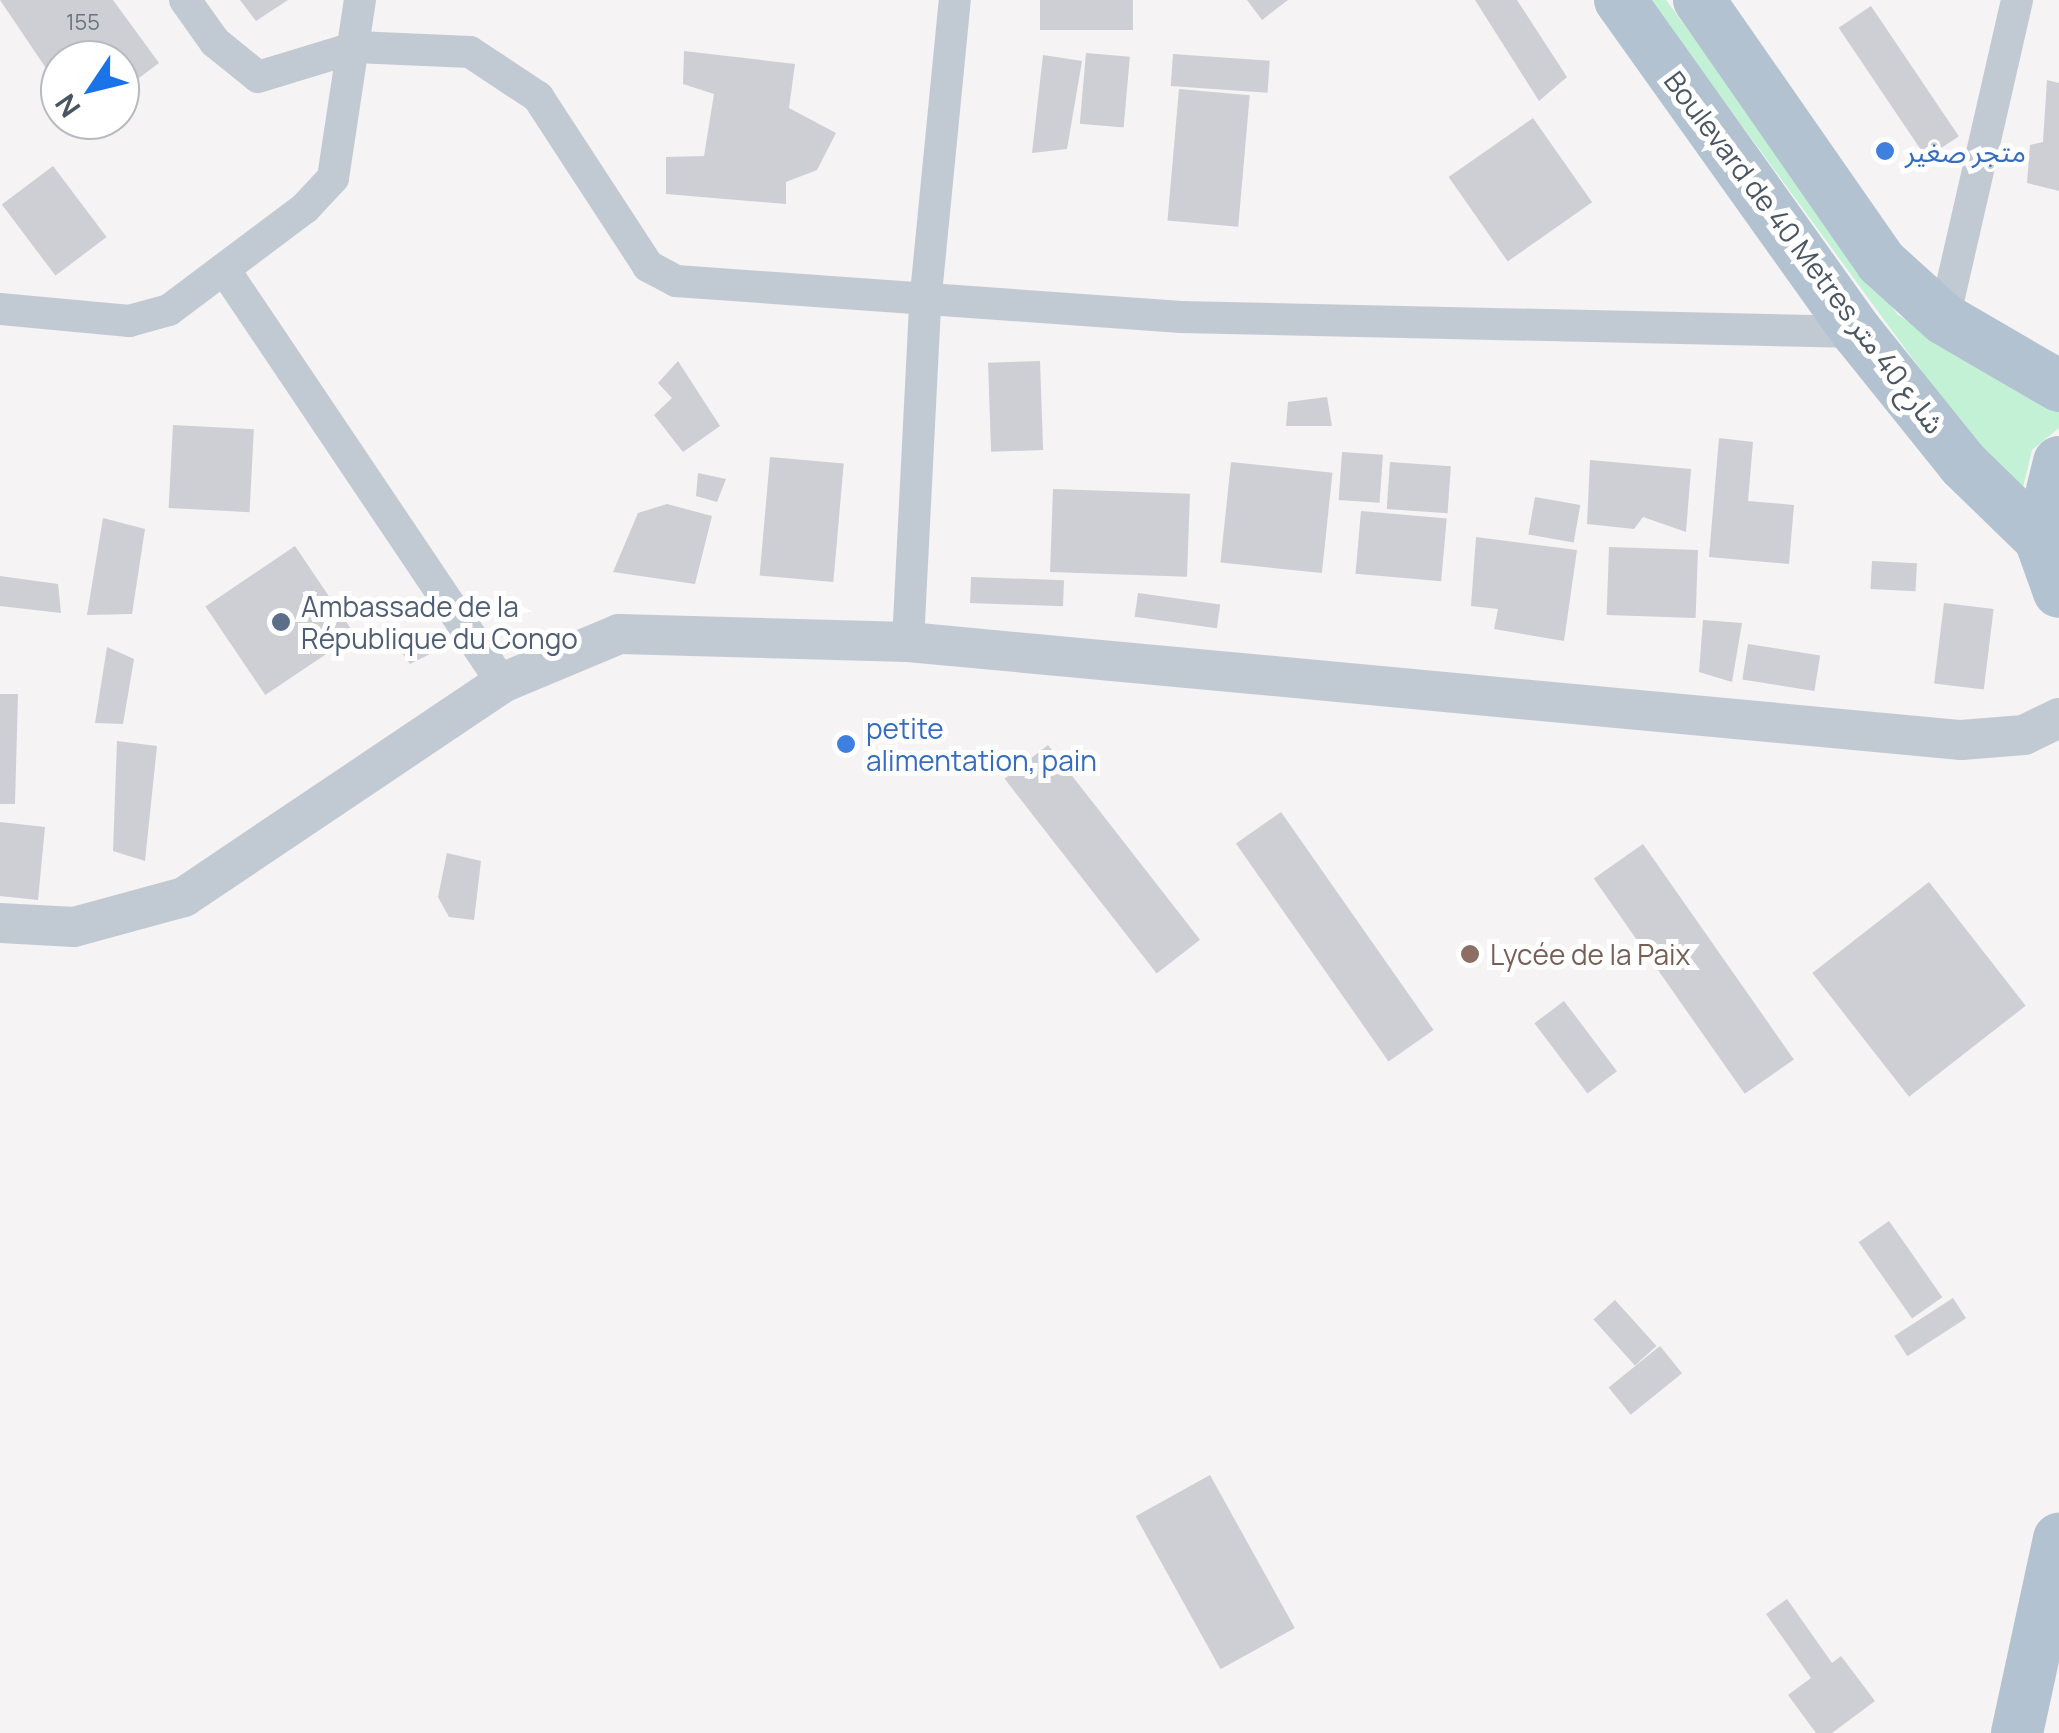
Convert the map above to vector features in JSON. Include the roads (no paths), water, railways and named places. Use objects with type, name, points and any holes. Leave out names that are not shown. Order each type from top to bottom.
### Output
[{"type":"main road","name":"Boulevard de 40 Metres شارع 40 متر","points":[[1620,0],[1857,332],[1963,464],[2040,539]]},
{"type":"main road","name":"Boulevard de 40 Metres شارع 40 متر","points":[[1698,0],[1881,262],[1944,320],[2059,386]]},
{"type":"main road","points":[[2059,462],[2040,539],[2059,592]]},
{"type":"main road","points":[[2017,1733],[2059,1538]]},
{"type":"street","points":[[185,0],[215,42],[258,77],[356,47],[470,52],[538,97],[648,266],[676,281],[860,290],[925,304],[1857,332]]},
{"type":"street","points":[[0,310],[129,320],[169,310],[333,178],[356,47],[360,0]]},
{"type":"street","points":[[908,642],[925,304],[955,0]]},
{"type":"street","points":[[1944,320],[2018,0]]},
{"type":"street","points":[[224,269],[502,683]]},
{"type":"street","points":[[0,923],[74,927],[184,896],[502,683],[619,634],[908,642],[1961,740],[2024,735],[2059,718]]},
{"type":"place","name":"متجر صغير","points":[[1885,151]]},
{"type":"place","name":"Ambassade de la République du Congo","points":[[281,622]]},
{"type":"place","name":"petite alimentation, pain","points":[[846,744]]},
{"type":"place","name":"Lycée de la Paix","points":[[1470,954]]}]
